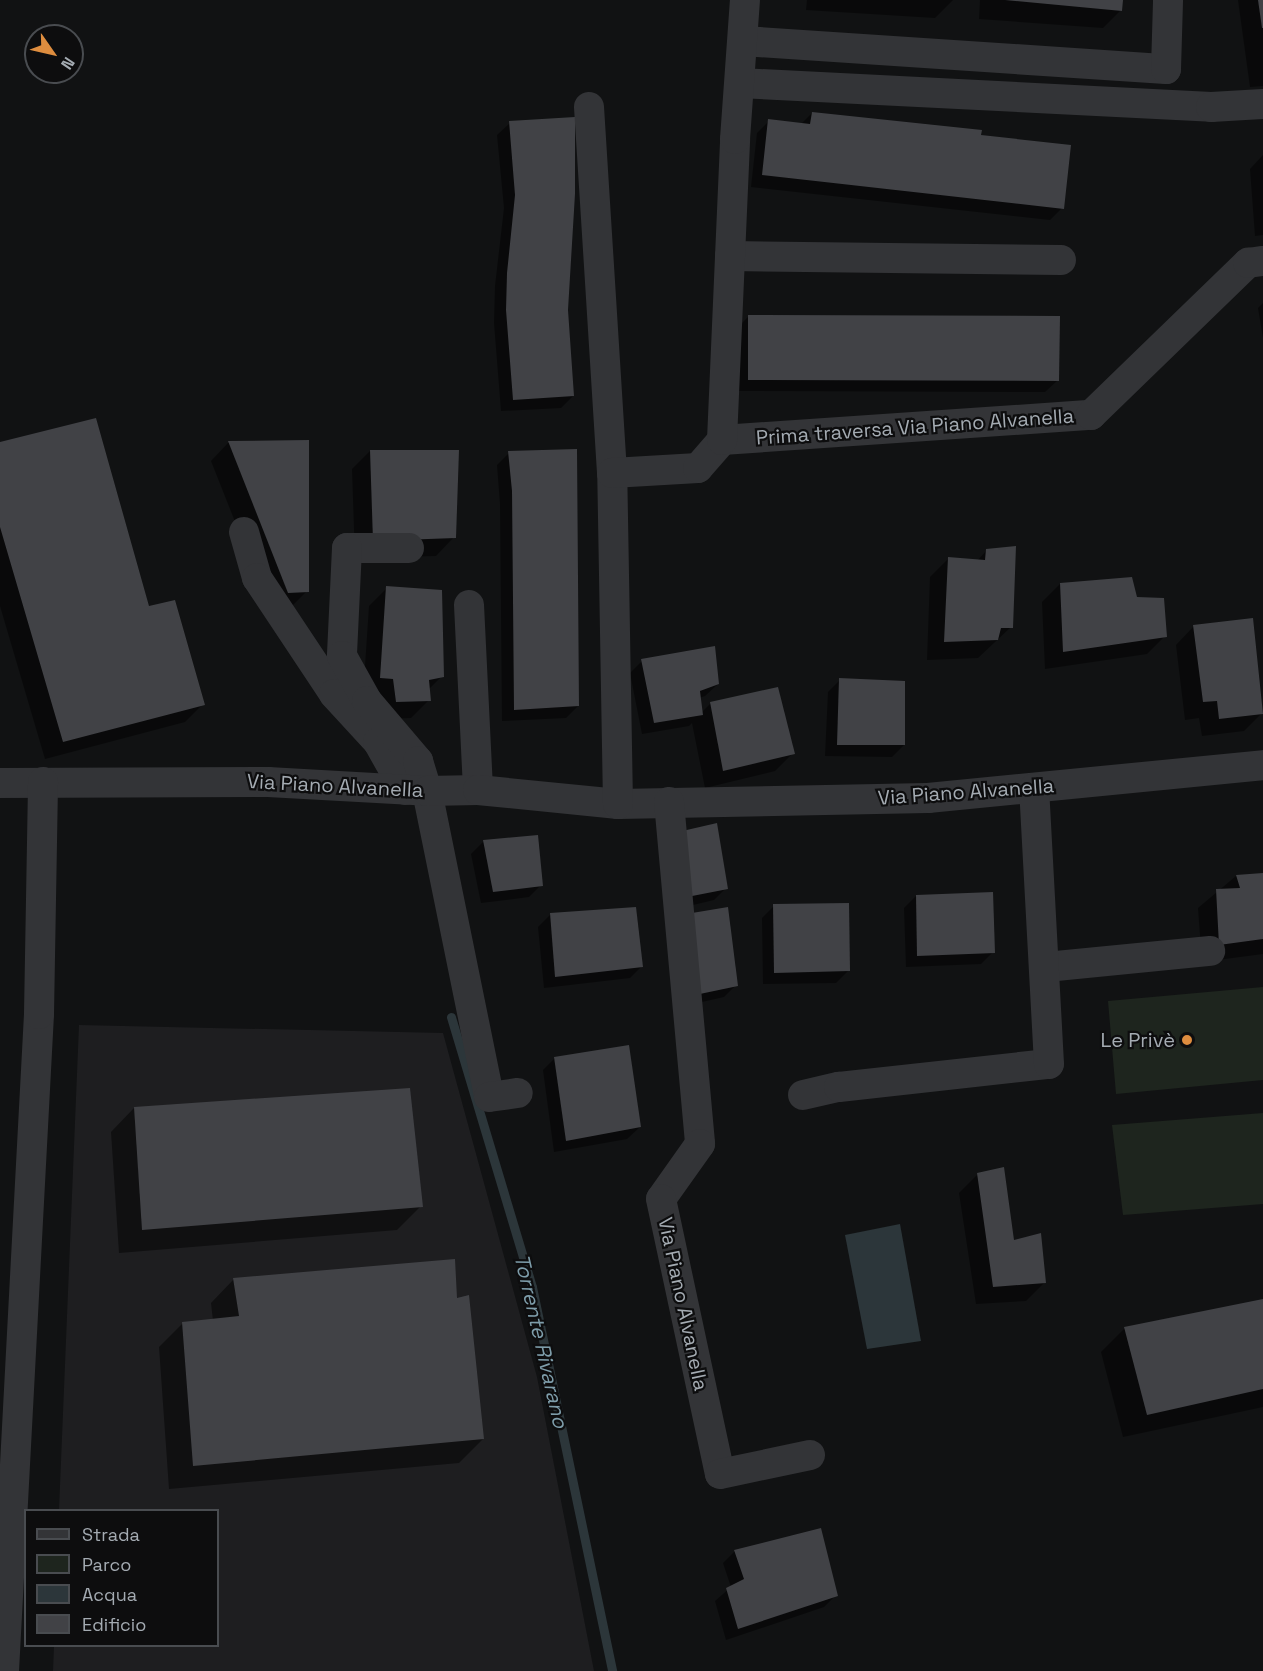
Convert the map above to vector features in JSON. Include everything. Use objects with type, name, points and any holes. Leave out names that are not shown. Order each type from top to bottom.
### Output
[{"type":"street","points":[[612,472],[698,468],[722,440],[730,256],[746,0]]},
{"type":"street","points":[[743,40],[1166,69],[1168,0]]},
{"type":"street","points":[[740,83],[1211,107],[1263,104]]},
{"type":"street","points":[[589,107],[612,472],[618,804]]},
{"type":"street","points":[[730,256],[1061,260]]},
{"type":"street","name":"Prima traversa Via Piano Alvanella","points":[[722,440],[1091,415],[1248,263],[1263,261]]},
{"type":"street","points":[[244,532],[257,578],[334,694],[378,742],[416,790]]},
{"type":"street","points":[[409,548],[346,548],[342,656],[367,701],[418,760],[416,790],[489,1097],[518,1093]]},
{"type":"street","points":[[469,605],[478,790]]},
{"type":"street","name":"Via Piano Alvanella","points":[[0,783],[268,782],[416,790],[478,790],[618,804],[928,798],[1263,765]]},
{"type":"street","points":[[4,1671],[39,1014],[43,782]]},
{"type":"street","points":[[803,1095],[839,1087],[1049,1064],[1046,967],[1034,788]]},
{"type":"street","name":"Via Piano Alvanella","points":[[669,802],[700,1144],[661,1199],[720,1474],[810,1455]]},
{"type":"street","points":[[1046,967],[1210,951]]},
{"type":"shaded area","points":[[79,1025],[443,1033],[537,1377],[594,1671],[53,1671],[54,1647],[219,1647],[219,1509],[59,1509]]},
{"type":"green space","name":"Le Privè","points":[[1263,987],[1263,1080],[1116,1094],[1108,1001]]},
{"type":"green space","points":[[1263,1113],[1263,1204],[1123,1215],[1112,1125]]},
{"type":"water","points":[[900,1224],[921,1341],[867,1349],[845,1235]]},
{"type":"building","points":[[1005,0],[1123,0],[1122,11]]},
{"type":"building","points":[[1258,0],[1263,0],[1263,28],[1262,28]]},
{"type":"building","points":[[812,112],[982,130],[981,135],[1071,145],[1064,209],[762,175],[768,119],[810,124]]},
{"type":"building","points":[[575,117],[575,194],[568,310],[574,396],[513,400],[506,310],[507,273],[515,195],[509,121]]},
{"type":"building","points":[[748,315],[1060,316],[1059,381],[748,380]]},
{"type":"building","points":[[96,418],[149,606],[175,600],[205,705],[63,742],[0,527],[0,442]]},
{"type":"building","points":[[309,440],[309,592],[288,593],[228,441]]},
{"type":"building","points":[[577,449],[579,706],[514,710],[512,491],[508,451]]},
{"type":"building","points":[[370,450],[459,450],[456,538],[373,541]]},
{"type":"building","points":[[1016,546],[1013,628],[1001,628],[998,640],[944,642],[948,557],[985,560],[986,549]]},
{"type":"building","points":[[1132,577],[1137,597],[1164,598],[1167,637],[1063,652],[1060,583]]},
{"type":"building","points":[[386,586],[442,590],[444,677],[429,680],[431,701],[396,702],[393,679],[380,678]]},
{"type":"building","points":[[1253,618],[1263,714],[1219,719],[1217,701],[1203,702],[1193,625]]},
{"type":"building","points":[[715,646],[719,684],[700,691],[703,715],[654,723],[641,659]]},
{"type":"building","points":[[839,678],[905,681],[905,745],[837,745]]},
{"type":"building","points":[[778,687],[795,754],[723,771],[710,702]]},
{"type":"building","points":[[717,823],[728,889],[687,897],[678,832]]},
{"type":"building","points":[[538,835],[543,886],[493,892],[483,840]]},
{"type":"building","points":[[1263,873],[1263,939],[1219,945],[1216,889],[1240,888],[1236,875]]},
{"type":"building","points":[[993,892],[995,953],[917,956],[916,895]]},
{"type":"building","points":[[849,903],[850,971],[774,973],[773,904]]},
{"type":"building","points":[[636,907],[643,967],[555,977],[550,913]]},
{"type":"building","points":[[728,907],[738,986],[695,995],[686,914]]},
{"type":"building","points":[[629,1045],[641,1127],[566,1141],[554,1057]]},
{"type":"building","points":[[410,1088],[423,1207],[142,1230],[134,1107]]},
{"type":"building","points":[[1004,1167],[1014,1240],[1041,1233],[1046,1283],[993,1287],[977,1173]]},
{"type":"building","points":[[455,1259],[457,1298],[469,1295],[484,1439],[193,1466],[182,1322],[239,1316],[233,1278]]},
{"type":"building","points":[[1263,1299],[1263,1389],[1147,1415],[1124,1327]]},
{"type":"building","points":[[821,1528],[838,1596],[738,1629],[726,1588],[744,1579],[734,1550]]},
{"type":"waterway","name":"Torrente Rivarano","points":[[451,1017],[532,1287],[612,1671]]},
{"type":"place","name":"Le Privè","points":[[1187,1040]]}]
